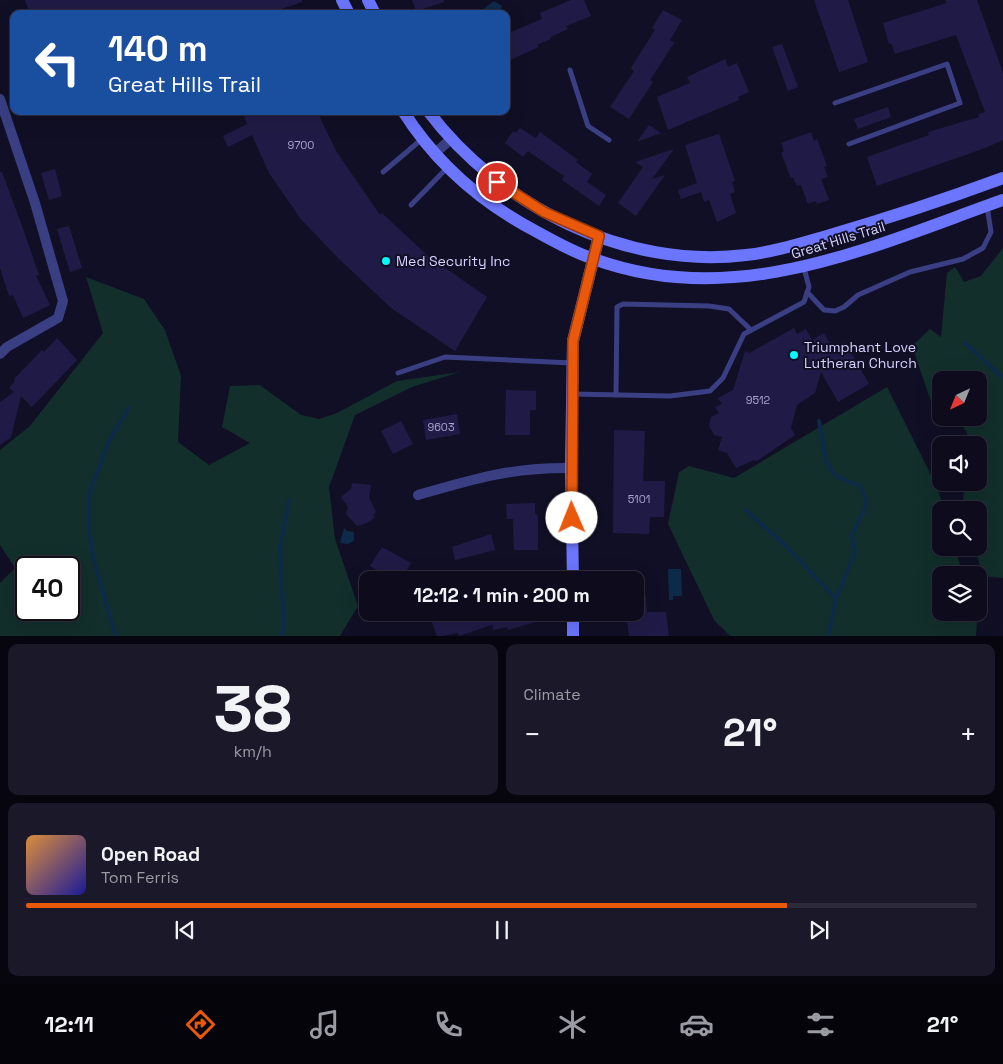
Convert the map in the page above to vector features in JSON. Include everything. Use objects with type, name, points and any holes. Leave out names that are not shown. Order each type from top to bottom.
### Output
[{"type":"street","points":[[0,99],[35,202],[63,301],[58,318],[7,347],[0,354]]},
{"type":"street","name":"Great Hills Trail","points":[[406,115],[422,139],[447,168],[496,208],[523,225],[593,259],[630,270],[679,277],[754,276],[804,268],[831,261],[1003,200]]},
{"type":"street","name":"Great Hills Trail","points":[[431,115],[451,139],[497,182],[521,199],[544,212],[599,236],[631,246],[664,253],[706,257],[745,255],[785,248],[901,214],[1003,178]]},
{"type":"street","points":[[434,154],[451,139]]},
{"type":"street","points":[[572,571],[572,363],[578,319],[599,236]]},
{"type":"street","points":[[418,494],[495,473],[540,468],[571,468]]},
{"type":"street","points":[[573,621],[573,636]]},
{"type":"lane","points":[[835,103],[947,64],[960,103],[849,144]]},
{"type":"lane","points":[[570,70],[588,126],[608,140]]},
{"type":"lane","points":[[383,172],[422,139]]},
{"type":"lane","points":[[411,205],[447,168]]},
{"type":"lane","points":[[807,292],[824,310],[835,311],[844,307],[858,295],[910,272],[963,259],[983,248],[991,232],[987,206]]},
{"type":"lane","points":[[572,394],[670,396],[710,391],[723,378],[744,334],[804,302],[809,287],[804,268]]},
{"type":"lane","points":[[616,394],[617,307],[623,304],[709,306],[729,309],[751,330]]},
{"type":"lane","points":[[398,373],[445,357],[572,363]]},
{"type":"green space","points":[[1003,248],[1003,578],[987,576],[987,566],[980,566],[977,556],[987,556],[987,501],[963,501],[964,491],[987,491],[987,436],[967,436],[963,426],[988,426],[988,371],[932,371],[932,405],[912,346],[930,329],[941,337],[947,273],[955,267],[964,282],[981,276]]},
{"type":"green space","points":[[86,277],[144,299],[165,330],[181,376],[178,442],[209,465],[250,443],[222,427],[230,386],[260,385],[301,415],[319,419],[337,413],[397,381],[460,372],[412,387],[355,415],[329,487],[335,539],[358,606],[340,636],[0,636],[0,583],[15,568],[0,545],[0,450],[30,426],[103,333]]},
{"type":"green space","points":[[887,387],[932,477],[932,491],[938,491],[941,501],[932,501],[932,556],[957,556],[960,566],[932,566],[932,621],[977,621],[976,636],[730,636],[714,620],[668,524],[679,472],[689,466],[734,478]]},
{"type":"water","points":[[494,1],[502,6],[500,10],[482,10]]},
{"type":"water","points":[[344,528],[347,531],[354,532],[354,541],[348,544],[340,543]]},
{"type":"water","points":[[668,569],[681,569],[682,596],[673,596],[673,600],[669,600]]},
{"type":"building","points":[[25,0],[302,0],[302,2],[279,10],[29,10]]},
{"type":"building","points":[[412,0],[444,0],[444,2],[416,10]]},
{"type":"building","points":[[571,0],[584,0],[591,16],[566,26],[568,29],[537,45],[539,47],[510,60],[510,32],[542,19],[540,13]]},
{"type":"building","points":[[814,0],[848,0],[868,62],[839,72]]},
{"type":"building","points":[[945,0],[977,0],[1003,73],[1003,140],[877,186],[867,157],[929,135],[928,132],[979,117],[978,114],[985,112],[956,35],[895,54],[891,43],[889,44],[883,23],[947,3]]},
{"type":"building","points":[[663,10],[682,20],[670,40],[674,43],[650,80],[653,82],[629,119],[610,107],[634,71],[631,68],[655,30],[652,28]]},
{"type":"building","points":[[782,44],[798,87],[788,91],[772,47]]},
{"type":"building","points":[[725,59],[728,67],[737,63],[749,92],[738,97],[739,100],[668,130],[657,97],[690,83],[687,77]]},
{"type":"building","points":[[888,107],[891,117],[858,129],[854,119]]},
{"type":"building","points":[[244,115],[319,115],[336,151],[380,215],[382,213],[428,256],[487,297],[455,351],[391,308],[336,256],[300,218],[269,173],[252,135],[228,147],[223,136],[247,124]]},
{"type":"building","points":[[649,125],[661,133],[637,142]]},
{"type":"building","points":[[520,128],[536,138],[540,132],[578,160],[576,162],[592,174],[587,182],[606,195],[599,206],[562,180],[564,176],[528,151],[523,157],[505,143],[513,131],[516,133]]},
{"type":"building","points":[[811,132],[814,141],[817,139],[827,166],[824,167],[828,177],[821,179],[829,200],[817,204],[816,201],[808,204],[801,185],[797,186],[793,177],[791,178],[781,153],[784,151],[781,143]]},
{"type":"building","points":[[719,134],[735,181],[732,182],[735,192],[730,194],[736,213],[717,222],[709,200],[704,202],[701,192],[681,199],[678,190],[697,183],[685,145]]},
{"type":"building","points":[[674,149],[652,179],[665,175],[636,216],[618,203],[643,167],[635,162]]},
{"type":"building","points":[[55,169],[62,196],[49,200],[41,173]]},
{"type":"building","points":[[0,172],[2,172],[26,237],[39,275],[36,276],[50,305],[23,318],[13,295],[9,296],[0,268]]},
{"type":"building","points":[[69,226],[82,268],[70,272],[57,229]]},
{"type":"building","points":[[794,328],[797,334],[806,329],[812,340],[824,333],[833,349],[845,342],[869,384],[838,402],[821,372],[815,393],[797,405],[791,428],[795,435],[757,461],[754,460],[736,468],[727,453],[718,450],[722,437],[714,435],[709,426],[711,417],[719,413],[715,407],[722,404],[718,398],[733,390],[745,351],[749,353]]},
{"type":"building","points":[[57,338],[77,360],[32,407],[21,396],[11,437],[0,445],[0,402],[14,392],[9,388],[15,381],[14,379],[42,350],[44,352]]},
{"type":"building","points":[[506,390],[536,391],[536,410],[530,410],[530,435],[505,435]]},
{"type":"building","points":[[457,414],[460,434],[426,440],[423,420]]},
{"type":"building","points":[[401,421],[413,444],[393,454],[381,431]]},
{"type":"building","points":[[614,430],[645,431],[643,481],[665,481],[664,517],[650,517],[649,534],[613,533]]},
{"type":"building","points":[[352,483],[371,485],[369,498],[376,512],[373,515],[375,517],[367,523],[357,526],[346,514],[348,507],[341,497],[351,489]]},
{"type":"building","points":[[535,503],[535,514],[538,515],[538,550],[514,550],[513,519],[507,519],[506,504]]},
{"type":"building","points":[[491,534],[495,550],[455,560],[452,547]]},
{"type":"building","points":[[382,547],[411,563],[406,571],[378,571],[370,566]]},
{"type":"building","points":[[644,596],[646,596],[647,612],[666,612],[669,636],[629,636],[627,621],[644,621]]},
{"type":"building","points":[[432,621],[539,621],[508,630],[507,627],[493,630],[492,625],[459,636],[458,633],[437,636]]},
{"type":"waterway","points":[[965,343],[1003,378]]},
{"type":"waterway","points":[[116,636],[93,557],[90,535],[90,491],[109,441],[129,407]]},
{"type":"waterway","points":[[819,421],[826,462],[836,476],[860,486],[865,497],[865,508],[852,535],[855,552],[836,599],[828,636]]},
{"type":"waterway","points":[[280,636],[284,628],[280,548],[289,500]]},
{"type":"waterway","points":[[746,510],[786,546],[836,599]]},
{"type":"place","name":"Med Security Inc","points":[[386,261]]},
{"type":"place","name":"Triumphant Love Lutheran Church","points":[[794,355]]},
{"type":"route","points":[[497,182],[544,212],[599,236],[573,341],[572,518]]}]
